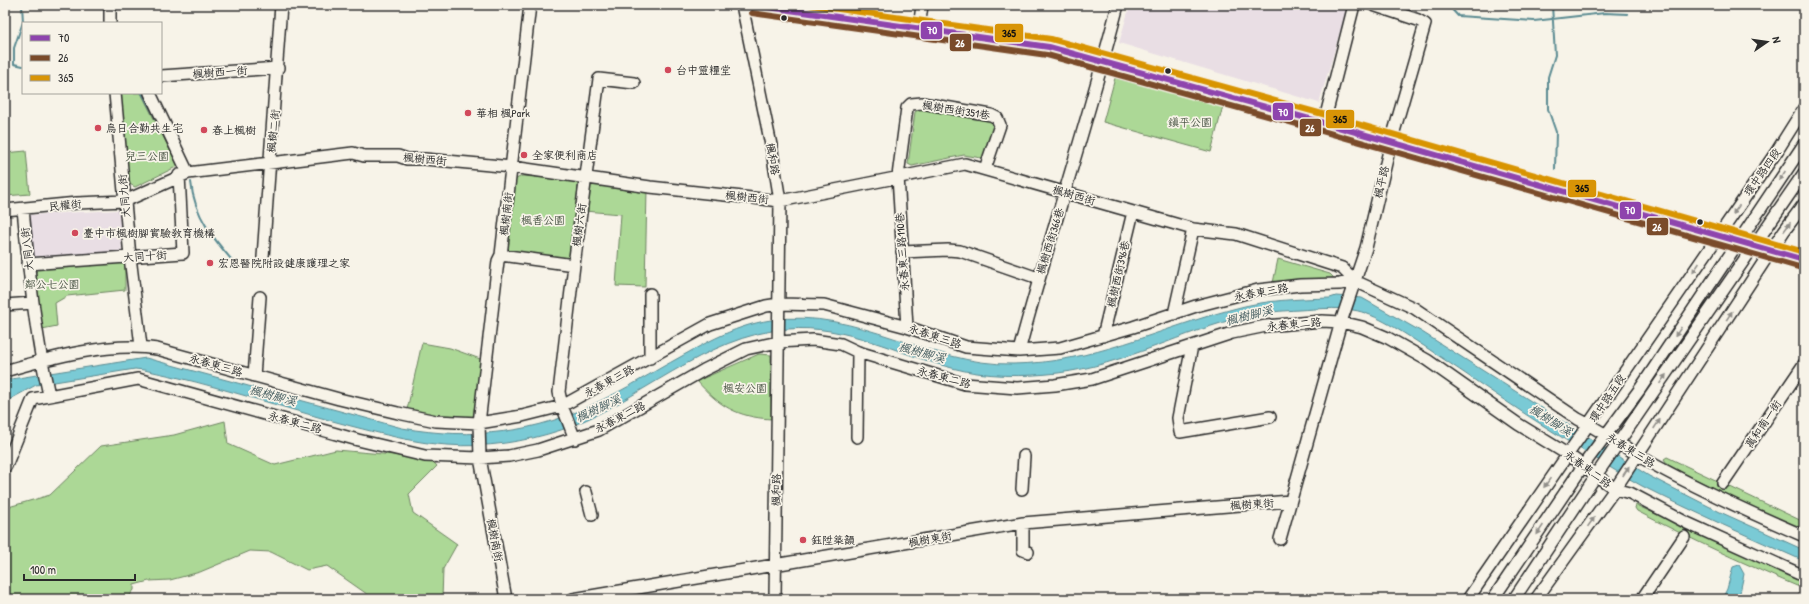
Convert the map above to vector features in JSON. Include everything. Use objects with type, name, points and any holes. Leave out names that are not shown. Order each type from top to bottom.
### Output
[{"type":"main road","points":[[753,5],[1049,47],[1324,123],[1804,260]]},
{"type":"street","points":[[110,5],[110,22]]},
{"type":"street","name":"楓樹二街","points":[[263,257],[269,163],[278,68],[281,5]]},
{"type":"street","name":"楓樹南街","points":[[506,599],[480,458],[479,422],[498,261],[501,256],[512,167],[530,5]]},
{"type":"street","name":"楓和路","points":[[742,5],[771,145],[780,201],[775,599]]},
{"type":"street","points":[[918,29],[922,5]]},
{"type":"street","name":"楓樹西街366巷","points":[[1019,351],[1038,278],[1104,62],[1118,5]]},
{"type":"street","points":[[1324,123],[1354,5]]},
{"type":"street","name":"楓平路","points":[[1341,322],[1366,248],[1391,142],[1425,24],[1418,20],[1373,5]]},
{"type":"street","name":"楓樹西一街","points":[[162,76],[278,68]]},
{"type":"street","name":"楓樹六街","points":[[575,439],[562,406],[559,392],[585,178],[599,79],[634,83]]},
{"type":"street","name":"大同九街","points":[[115,94],[130,257],[141,346]]},
{"type":"street","points":[[150,94],[184,174]]},
{"type":"street","name":"楓樹西街351巷","points":[[898,176],[905,115],[907,108],[911,104],[916,103],[991,115],[997,118],[1000,125],[985,169]]},
{"type":"street","name":"環中路四段","points":[[1718,236],[1804,108]]},
{"type":"street","name":"環中路四段","points":[[1738,241],[1804,144]]},
{"type":"street","name":"楓樹西街","points":[[125,201],[184,174],[353,153],[364,156],[398,156],[407,159],[425,159],[512,167],[585,178],[780,201],[825,194],[898,176],[965,164],[1193,229],[1236,234],[1342,268],[1354,284]]},
{"type":"street","points":[[1514,599],[1598,473],[1804,172]]},
{"type":"street","name":"大同十街","points":[[28,264],[183,253],[184,174]]},
{"type":"street","name":"永春東三路110巷","points":[[898,176],[907,327]]},
{"type":"street","name":"民權街","points":[[5,210],[77,203],[125,201]]},
{"type":"street","points":[[1536,599],[1616,487],[1771,251],[1804,204]]},
{"type":"street","name":"大同八街","points":[[22,209],[32,303],[41,361],[49,395]]},
{"type":"street","name":"楓樹西街396巷","points":[[1103,336],[1133,212]]},
{"type":"street","points":[[1174,314],[1193,229]]},
{"type":"street","name":"環中路五段","points":[[1468,599],[1718,236]]},
{"type":"street","name":"環中路五段","points":[[1493,599],[1584,465],[1640,389],[1738,241]]},
{"type":"street","points":[[902,252],[948,250],[960,251],[1038,278]]},
{"type":"street","points":[[501,256],[574,265]]},
{"type":"street","name":"永春東三路","points":[[5,371],[41,361],[96,351],[141,346],[339,399],[436,421],[479,422],[522,416],[562,406],[710,324],[740,313],[824,305],[907,327],[966,347],[1019,351],[1052,350],[1226,298],[1258,290],[1300,286],[1354,284],[1414,308],[1578,419],[1636,455],[1713,494],[1804,536]]},
{"type":"street","points":[[650,294],[650,358]]},
{"type":"street","points":[[254,376],[260,297]]},
{"type":"street","points":[[5,305],[32,303]]},
{"type":"street","name":"永春東二路","points":[[6,466],[32,399],[138,379],[358,440],[425,456],[480,458],[509,456],[538,450],[575,439],[610,424],[704,370],[778,337],[841,344],[858,352],[965,384],[1017,388],[1055,385],[1092,378],[1232,333],[1266,326],[1322,321],[1341,322],[1362,327],[1408,349],[1427,360],[1518,424],[1568,452],[1616,487],[1687,523],[1804,576]]},
{"type":"street","points":[[1280,539],[1341,322]]},
{"type":"street","points":[[1192,346],[1178,418],[1180,432],[1270,417]]},
{"type":"street","points":[[857,437],[858,352]]},
{"type":"street","name":"萬和南一街","points":[[1723,483],[1804,364]]},
{"type":"street","points":[[1022,488],[1024,456]]},
{"type":"street","points":[[586,492],[592,515]]},
{"type":"street","name":"楓樹東街","points":[[573,599],[604,596],[1023,522],[1290,501]]},
{"type":"street","points":[[1023,522],[1023,550],[1028,552]]},
{"type":"street","points":[[1642,599],[1684,537]]},
{"type":"shaded area","points":[[1130,5],[1348,5],[1319,103],[1119,43]]},
{"type":"shaded area","name":"臺中市楓樹腳實驗教育機構","points":[[119,210],[122,251],[31,261],[27,215]]},
{"type":"green space","name":"鎮平公園","points":[[1115,78],[1223,106],[1211,152],[1103,122]]},
{"type":"green space","name":"兒三公園","points":[[120,94],[142,94],[178,166],[135,187],[128,183]]},
{"type":"green space","points":[[921,108],[989,118],[996,123],[986,155],[981,158],[964,155],[912,166],[908,164],[915,112]]},
{"type":"green space","points":[[26,151],[30,194],[5,196],[5,153]]},
{"type":"green space","name":"楓香公園","points":[[522,176],[574,180],[578,185],[571,261],[506,252],[516,179]]},
{"type":"green space","points":[[590,182],[647,189],[645,287],[616,286],[621,214],[584,211]]},
{"type":"green space","points":[[1278,259],[1330,274],[1335,279],[1296,280],[1273,283]]},
{"type":"green space","name":"鄰公七公園","points":[[118,260],[125,266],[125,290],[67,296],[55,303],[57,326],[42,329],[34,275],[39,268]]},
{"type":"green space","points":[[422,343],[450,348],[483,360],[474,410],[474,419],[450,419],[407,410]]},
{"type":"green space","name":"楓安公園","points":[[759,354],[771,355],[771,419],[748,416],[730,409],[713,397],[697,381]]},
{"type":"green space","points":[[225,421],[228,444],[275,465],[336,450],[430,458],[437,466],[409,494],[413,513],[457,544],[443,569],[442,599],[374,599],[327,566],[307,570],[271,552],[250,551],[200,572],[170,580],[149,581],[134,585],[134,590],[127,599],[5,599],[5,508],[50,495],[101,446],[174,435]]},
{"type":"green space","points":[[1667,457],[1804,522],[1804,530],[1731,497],[1668,465],[1664,459]]},
{"type":"green space","points":[[1636,505],[1804,581],[1804,589],[1678,532],[1637,511],[1635,508]]},
{"type":"water","name":"楓樹腳溪","points":[[1336,296],[1362,298],[1422,332],[1649,476],[1720,512],[1804,550],[1804,561],[1642,486],[1548,429],[1399,330],[1371,315],[1346,309],[1312,309],[1272,312],[1246,316],[1199,330],[1106,363],[1058,373],[1032,375],[991,375],[965,371],[932,362],[851,335],[809,329],[788,329],[757,334],[700,356],[618,404],[561,430],[519,441],[476,446],[447,445],[399,438],[325,419],[196,382],[135,369],[36,385],[5,402],[5,380],[146,358],[402,428],[428,432],[479,433],[528,427],[552,421],[576,412],[616,393],[716,338],[742,327],[771,320],[803,318],[834,322],[864,329],[952,356],[982,362],[1013,364],[1070,358],[1098,351],[1245,306],[1269,302],[1330,298]]},
{"type":"water","points":[[1739,565],[1744,574],[1738,599],[1722,599],[1727,589],[1733,567]]},
{"type":"waterway","points":[[22,5],[23,22]]},
{"type":"waterway","points":[[1398,7],[1402,5]]},
{"type":"waterway","points":[[1448,5],[1458,16],[1534,21],[1605,13],[1628,14]]},
{"type":"waterway","points":[[1552,5],[1555,55],[1548,77],[1548,109],[1556,132],[1555,169]]},
{"type":"waterway","points":[[22,25],[14,48],[14,64],[22,66]]},
{"type":"waterway","points":[[143,94],[164,134]]},
{"type":"waterway","points":[[191,182],[196,206],[201,217],[221,247],[237,266]]},
{"type":"transit line","name":"70","points":[[753,5],[1049,47],[1324,123],[1804,260]]},
{"type":"transit line","name":"365","points":[[810,5],[1051,39],[1326,115],[1804,252]]},
{"type":"transit line","name":"26","points":[[752,13],[1047,55],[1322,131],[1802,268]]},
{"type":"place","name":"台中靈糧堂","points":[[668,70]]},
{"type":"place","name":"華相 楓Park","points":[[468,113]]},
{"type":"place","name":"烏日合勤共生宅","points":[[98,128]]},
{"type":"place","name":"春上楓樹","points":[[204,130]]},
{"type":"place","name":"全家便利商店","points":[[524,155]]},
{"type":"place","name":"臺中市楓樹腳實驗教育機構","points":[[75,233]]},
{"type":"place","name":"宏恩醫院附設健康護理之家","points":[[210,263]]},
{"type":"place","name":"鈺陞築韻","points":[[803,540]]}]
